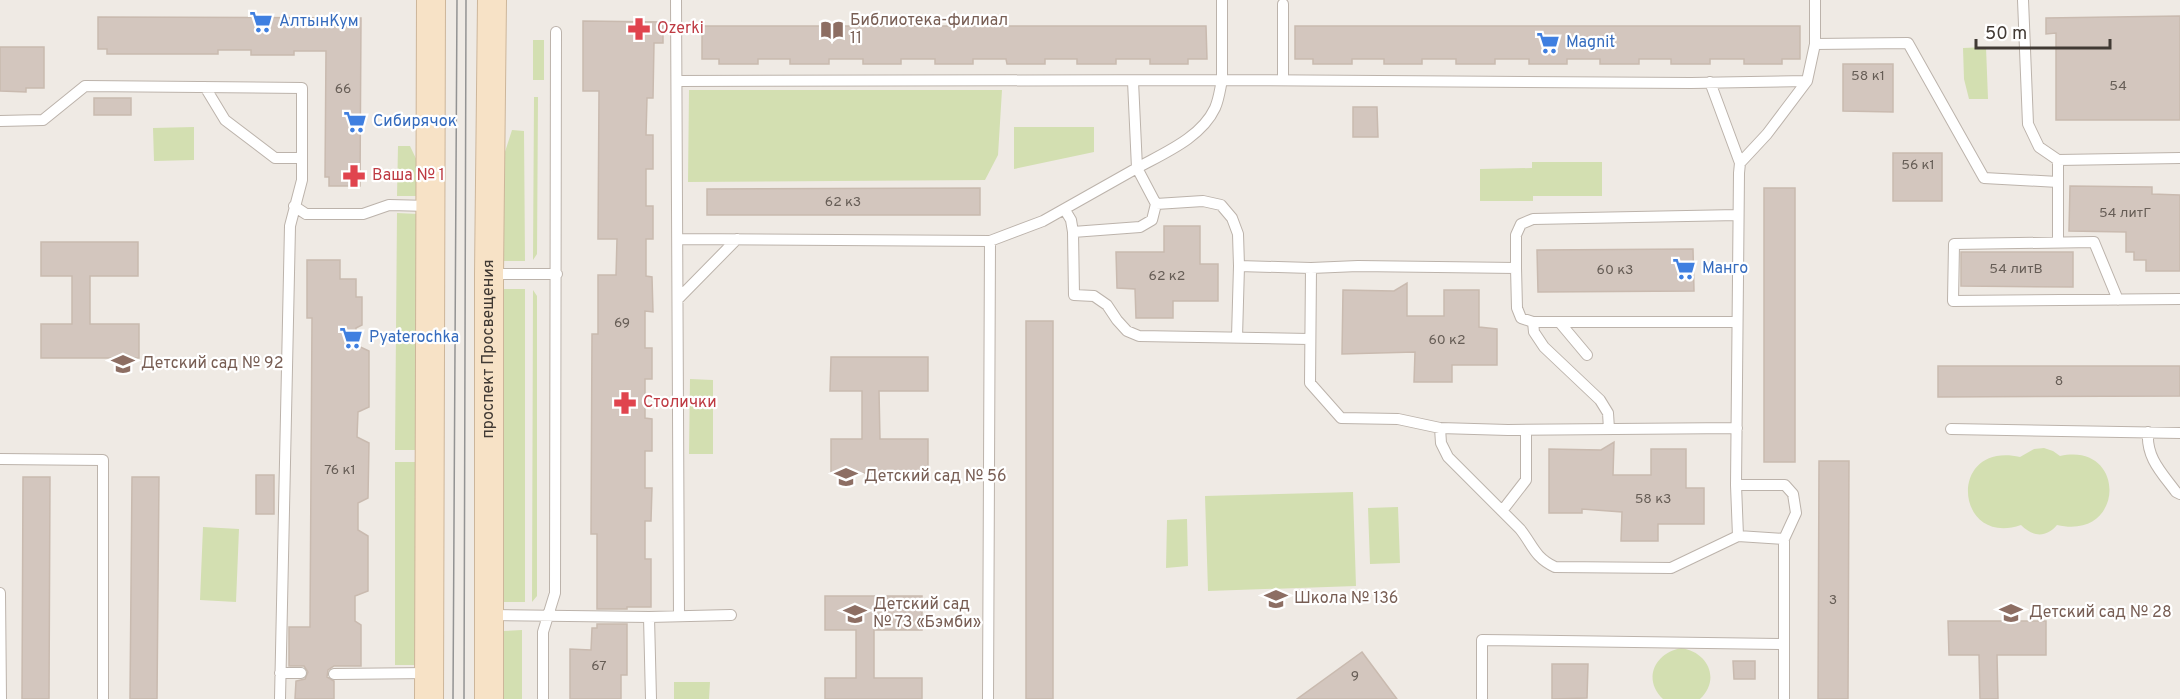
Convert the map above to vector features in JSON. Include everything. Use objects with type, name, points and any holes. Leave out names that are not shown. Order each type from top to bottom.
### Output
[{"type":"main road","points":[[429,686],[431,0]]},
{"type":"main road","name":"проспект Просвещения","points":[[489,699],[489,274],[492,0]]},
{"type":"lane","points":[[676,0],[679,616]]},
{"type":"lane","points":[[678,239],[990,241],[1043,221],[1184,142],[1201,128],[1215,108],[1222,80],[1222,0]]},
{"type":"lane","points":[[1740,163],[1767,134],[1808,81],[1815,44],[1815,0]]},
{"type":"lane","points":[[2024,0],[2028,124],[2039,147],[2058,160],[2180,158]]},
{"type":"lane","points":[[1283,4],[1283,80]]},
{"type":"lane","points":[[543,699],[543,632],[555,593],[556,32]]},
{"type":"lane","points":[[1815,44],[1908,43],[1984,178],[2058,182]]},
{"type":"lane","points":[[677,81],[1808,81]]},
{"type":"lane","points":[[1073,232],[1140,228],[1152,220],[1156,204],[1137,168],[1133,123],[1133,81]]},
{"type":"lane","points":[[1710,82],[1740,163],[1736,485],[1738,536]]},
{"type":"lane","points":[[0,121],[43,120],[85,86],[302,88],[302,180],[290,226],[280,699]]},
{"type":"lane","points":[[205,87],[225,120],[275,158],[302,158]]},
{"type":"lane","points":[[2058,160],[2058,242]]},
{"type":"lane","points":[[1156,204],[1203,201],[1221,206],[1232,218],[1238,234],[1237,337]]},
{"type":"lane","points":[[294,206],[306,214],[363,214],[389,205],[430,206]]},
{"type":"lane","points":[[1065,210],[1071,220],[1073,232],[1074,295],[1094,296],[1101,300],[1127,331],[1139,336],[1310,339]]},
{"type":"lane","points":[[1737,322],[1561,324],[1533,322],[1521,318],[1517,308],[1516,235],[1521,224],[1533,219],[1738,215]]},
{"type":"lane","points":[[678,299],[737,239]]},
{"type":"lane","points":[[988,699],[990,241]]},
{"type":"lane","points":[[2118,300],[2094,242],[1954,244],[1953,301],[2118,300],[2180,299]]},
{"type":"lane","points":[[1239,266],[1516,268]]},
{"type":"lane","points":[[1311,268],[1310,383],[1341,418],[1398,418],[1440,428],[1526,430],[1737,428]]},
{"type":"lane","points":[[489,274],[557,274]]},
{"type":"lane","points":[[1533,322],[1534,332],[1544,347],[1600,400],[1608,413],[1609,429]]},
{"type":"lane","points":[[1561,324],[1587,355]]},
{"type":"lane","points":[[1440,428],[1441,443],[1448,457],[1521,530],[1543,561],[1555,567],[1671,568],[1738,536],[1784,539]]},
{"type":"lane","points":[[1951,429],[2180,433]]},
{"type":"lane","points":[[1502,511],[1526,480],[1526,430]]},
{"type":"lane","points":[[2148,432],[2147,445],[2151,458],[2176,492],[2180,494]]},
{"type":"lane","points":[[0,459],[103,460],[103,699]]},
{"type":"lane","points":[[1736,485],[1785,485],[1793,494],[1796,513],[1784,539],[1784,699]]},
{"type":"lane","points":[[0,593],[1,699]]},
{"type":"lane","points":[[489,615],[649,617],[731,615]]},
{"type":"lane","points":[[649,617],[651,699]]},
{"type":"lane","points":[[1482,699],[1482,640],[1784,644]]},
{"type":"lane","points":[[280,674],[301,674]]},
{"type":"lane","points":[[334,674],[429,686]]},
{"type":"green space","points":[[533,40],[544,40],[544,80],[533,80]]},
{"type":"green space","points":[[1986,47],[1988,99],[1969,99],[1964,79],[1963,48]]},
{"type":"green space","points":[[689,90],[1002,90],[998,155],[985,180],[688,182]]},
{"type":"green space","points":[[534,97],[538,97],[537,254],[533,260]]},
{"type":"green space","points":[[194,127],[194,160],[154,161],[153,128]]},
{"type":"green space","points":[[1014,127],[1094,127],[1094,152],[1014,169]]},
{"type":"green space","points":[[512,130],[524,131],[525,261],[504,261],[504,155]]},
{"type":"green space","points":[[398,146],[410,146],[419,165],[419,196],[397,196]]},
{"type":"green space","points":[[1532,162],[1602,162],[1602,196],[1533,196],[1533,201],[1480,201],[1480,169],[1532,168]]},
{"type":"green space","points":[[397,213],[418,214],[417,450],[395,450]]},
{"type":"green space","points":[[504,289],[525,289],[525,602],[503,602]]},
{"type":"green space","points":[[533,290],[537,296],[537,596],[532,602]]},
{"type":"green space","points":[[690,379],[713,380],[713,454],[689,454]]},
{"type":"green space","points":[[2044,448],[2060,456],[2082,455],[2098,463],[2107,475],[2110,491],[2106,506],[2096,519],[2080,526],[2057,525],[2044,534],[2035,534],[2021,525],[1999,528],[1983,522],[1972,509],[1968,494],[1970,478],[1980,464],[1996,456],[2020,457],[2034,449]]},
{"type":"green space","points":[[395,462],[417,462],[417,665],[395,665]]},
{"type":"green space","points":[[1353,492],[1356,586],[1208,591],[1205,496]]},
{"type":"green space","points":[[1398,507],[1400,563],[1370,564],[1368,508]]},
{"type":"green space","points":[[1187,519],[1188,566],[1166,568],[1167,520]]},
{"type":"green space","points":[[203,527],[239,529],[236,602],[200,600]]},
{"type":"green space","points":[[522,630],[522,699],[503,699],[503,631]]},
{"type":"green space","points":[[1681,648],[1698,655],[1708,668],[1710,683],[1700,699],[1663,699],[1653,683],[1654,668],[1658,661],[1664,655]]},
{"type":"green space","points":[[674,682],[710,682],[709,699],[674,699]]},
{"type":"building","points":[[2180,16],[2180,120],[2056,120],[2056,33],[2046,34],[2046,18]]},
{"type":"building","points":[[98,17],[361,18],[360,186],[329,186],[329,177],[325,177],[326,51],[294,51],[294,55],[251,55],[251,50],[218,50],[218,54],[107,54],[107,49],[98,49]]},
{"type":"building","points":[[583,21],[663,22],[663,43],[654,43],[653,98],[647,98],[646,135],[653,135],[653,169],[646,169],[646,206],[653,206],[653,239],[646,239],[646,276],[652,277],[653,312],[645,311],[645,348],[652,348],[652,379],[645,379],[645,418],[652,419],[652,451],[645,451],[645,488],[652,488],[651,521],[645,521],[645,559],[651,559],[651,607],[597,609],[597,534],[591,534],[592,334],[598,334],[598,275],[616,275],[617,239],[598,239],[599,91],[583,91]]},
{"type":"building","points":[[702,26],[1206,26],[1207,59],[1188,59],[1188,64],[1150,64],[1150,59],[1116,59],[1116,64],[1077,64],[1077,59],[1045,59],[1045,64],[1007,64],[1006,59],[973,59],[973,64],[935,64],[935,59],[901,59],[901,64],[863,64],[863,59],[829,59],[829,64],[790,64],[790,59],[758,59],[758,64],[719,64],[719,59],[702,59]]},
{"type":"building","points":[[1295,26],[1800,26],[1800,59],[1782,59],[1782,64],[1744,64],[1744,59],[1710,59],[1710,64],[1671,64],[1671,59],[1639,59],[1639,64],[1600,64],[1600,59],[1567,59],[1567,64],[1529,64],[1529,59],[1495,59],[1495,64],[1456,64],[1456,59],[1422,59],[1422,64],[1384,64],[1384,59],[1352,59],[1352,64],[1313,64],[1313,59],[1295,59]]},
{"type":"building","points":[[0,47],[44,47],[44,88],[26,88],[26,92],[0,91]]},
{"type":"building","points":[[1843,64],[1893,64],[1893,112],[1843,111]]},
{"type":"building","points":[[94,98],[131,98],[131,115],[94,115]]},
{"type":"building","points":[[1353,107],[1377,107],[1378,137],[1353,137]]},
{"type":"building","points":[[1893,153],[1942,153],[1942,201],[1893,201]]},
{"type":"building","points":[[2070,186],[2152,187],[2152,194],[2180,195],[2180,271],[2146,271],[2146,260],[2134,260],[2134,252],[2126,252],[2126,232],[2069,231]]},
{"type":"building","points":[[980,188],[980,215],[707,215],[707,189]]},
{"type":"building","points":[[1764,188],[1795,188],[1795,462],[1764,462]]},
{"type":"building","points":[[1164,226],[1200,226],[1200,264],[1218,264],[1218,301],[1173,301],[1173,318],[1136,318],[1135,289],[1117,288],[1116,252],[1164,252]]},
{"type":"building","points":[[41,242],[138,242],[138,276],[90,276],[90,324],[139,324],[139,358],[41,358],[41,324],[72,324],[72,276],[41,276]]},
{"type":"building","points":[[1693,249],[1694,291],[1538,292],[1537,250]]},
{"type":"building","points":[[1961,252],[2073,252],[2073,287],[1961,286]]},
{"type":"building","points":[[307,260],[340,260],[340,279],[356,279],[356,297],[362,297],[362,325],[356,328],[356,345],[369,351],[369,407],[358,412],[357,437],[369,443],[368,498],[358,503],[358,530],[368,536],[368,591],[355,596],[355,621],[361,625],[361,666],[334,666],[328,670],[327,677],[334,681],[334,699],[295,699],[296,681],[305,679],[308,672],[304,666],[289,666],[289,627],[310,627],[312,318],[307,318]]},
{"type":"building","points":[[1407,283],[1407,316],[1444,316],[1444,290],[1479,290],[1479,327],[1497,329],[1497,365],[1452,365],[1452,382],[1414,382],[1415,352],[1342,354],[1343,290],[1394,291]]},
{"type":"building","points":[[1026,321],[1053,321],[1053,699],[1026,699]]},
{"type":"building","points":[[831,357],[928,357],[928,391],[879,391],[880,439],[928,439],[928,473],[831,473],[831,439],[862,439],[862,391],[830,391]]},
{"type":"building","points":[[1938,366],[2180,366],[2180,396],[1938,397]]},
{"type":"building","points":[[1614,442],[1613,475],[1651,475],[1651,449],[1686,449],[1686,488],[1704,488],[1704,524],[1658,524],[1658,541],[1621,541],[1622,512],[1582,509],[1582,513],[1549,513],[1549,449],[1601,450]]},
{"type":"building","points":[[1819,461],[1849,461],[1848,699],[1818,699]]},
{"type":"building","points":[[256,475],[274,475],[274,514],[256,514]]},
{"type":"building","points":[[23,477],[50,477],[49,699],[22,699]]},
{"type":"building","points":[[132,477],[159,477],[157,699],[130,699]]},
{"type":"building","points":[[825,596],[922,596],[922,630],[874,630],[874,678],[922,678],[922,699],[825,699],[825,678],[856,678],[856,630],[825,630]]},
{"type":"building","points":[[1948,621],[2046,621],[2046,655],[1997,655],[1998,699],[1980,699],[1979,655],[1949,655]]},
{"type":"building","points":[[597,624],[627,624],[627,675],[621,675],[621,699],[570,699],[570,649],[591,650],[592,628],[597,628]]},
{"type":"building","points":[[1362,652],[1397,699],[1297,699]]},
{"type":"building","points":[[1733,661],[1755,661],[1755,679],[1734,679]]},
{"type":"building","points":[[1552,664],[1588,664],[1587,698],[1552,699]]},
{"type":"tram line","points":[[453,699],[457,0]]},
{"type":"tram line","points":[[464,699],[466,0]]},
{"type":"place","name":"АлтынКум","points":[[261,22]]},
{"type":"place","name":"Ozerki","points":[[639,29]]},
{"type":"place","name":"Библиотека-филиал 11","points":[[832,30]]},
{"type":"place","name":"Magnit","points":[[1548,43]]},
{"type":"place","name":"Сибирячок","points":[[355,122]]},
{"type":"place","name":"Ваша № 1","points":[[354,176]]},
{"type":"place","name":"Манго","points":[[1684,269]]},
{"type":"place","name":"Pyaterochka","points":[[351,338]]},
{"type":"place","name":"Детский сад № 92","points":[[123,364]]},
{"type":"place","name":"Столички","points":[[625,403]]},
{"type":"place","name":"Детский сад № 56","points":[[846,477]]},
{"type":"place","name":"Школа № 136","points":[[1276,599]]},
{"type":"place","name":"Детский сад № 28","points":[[2011,613]]},
{"type":"place","name":"Детский сад № 73 «Бэмби»","points":[[855,614]]}]
